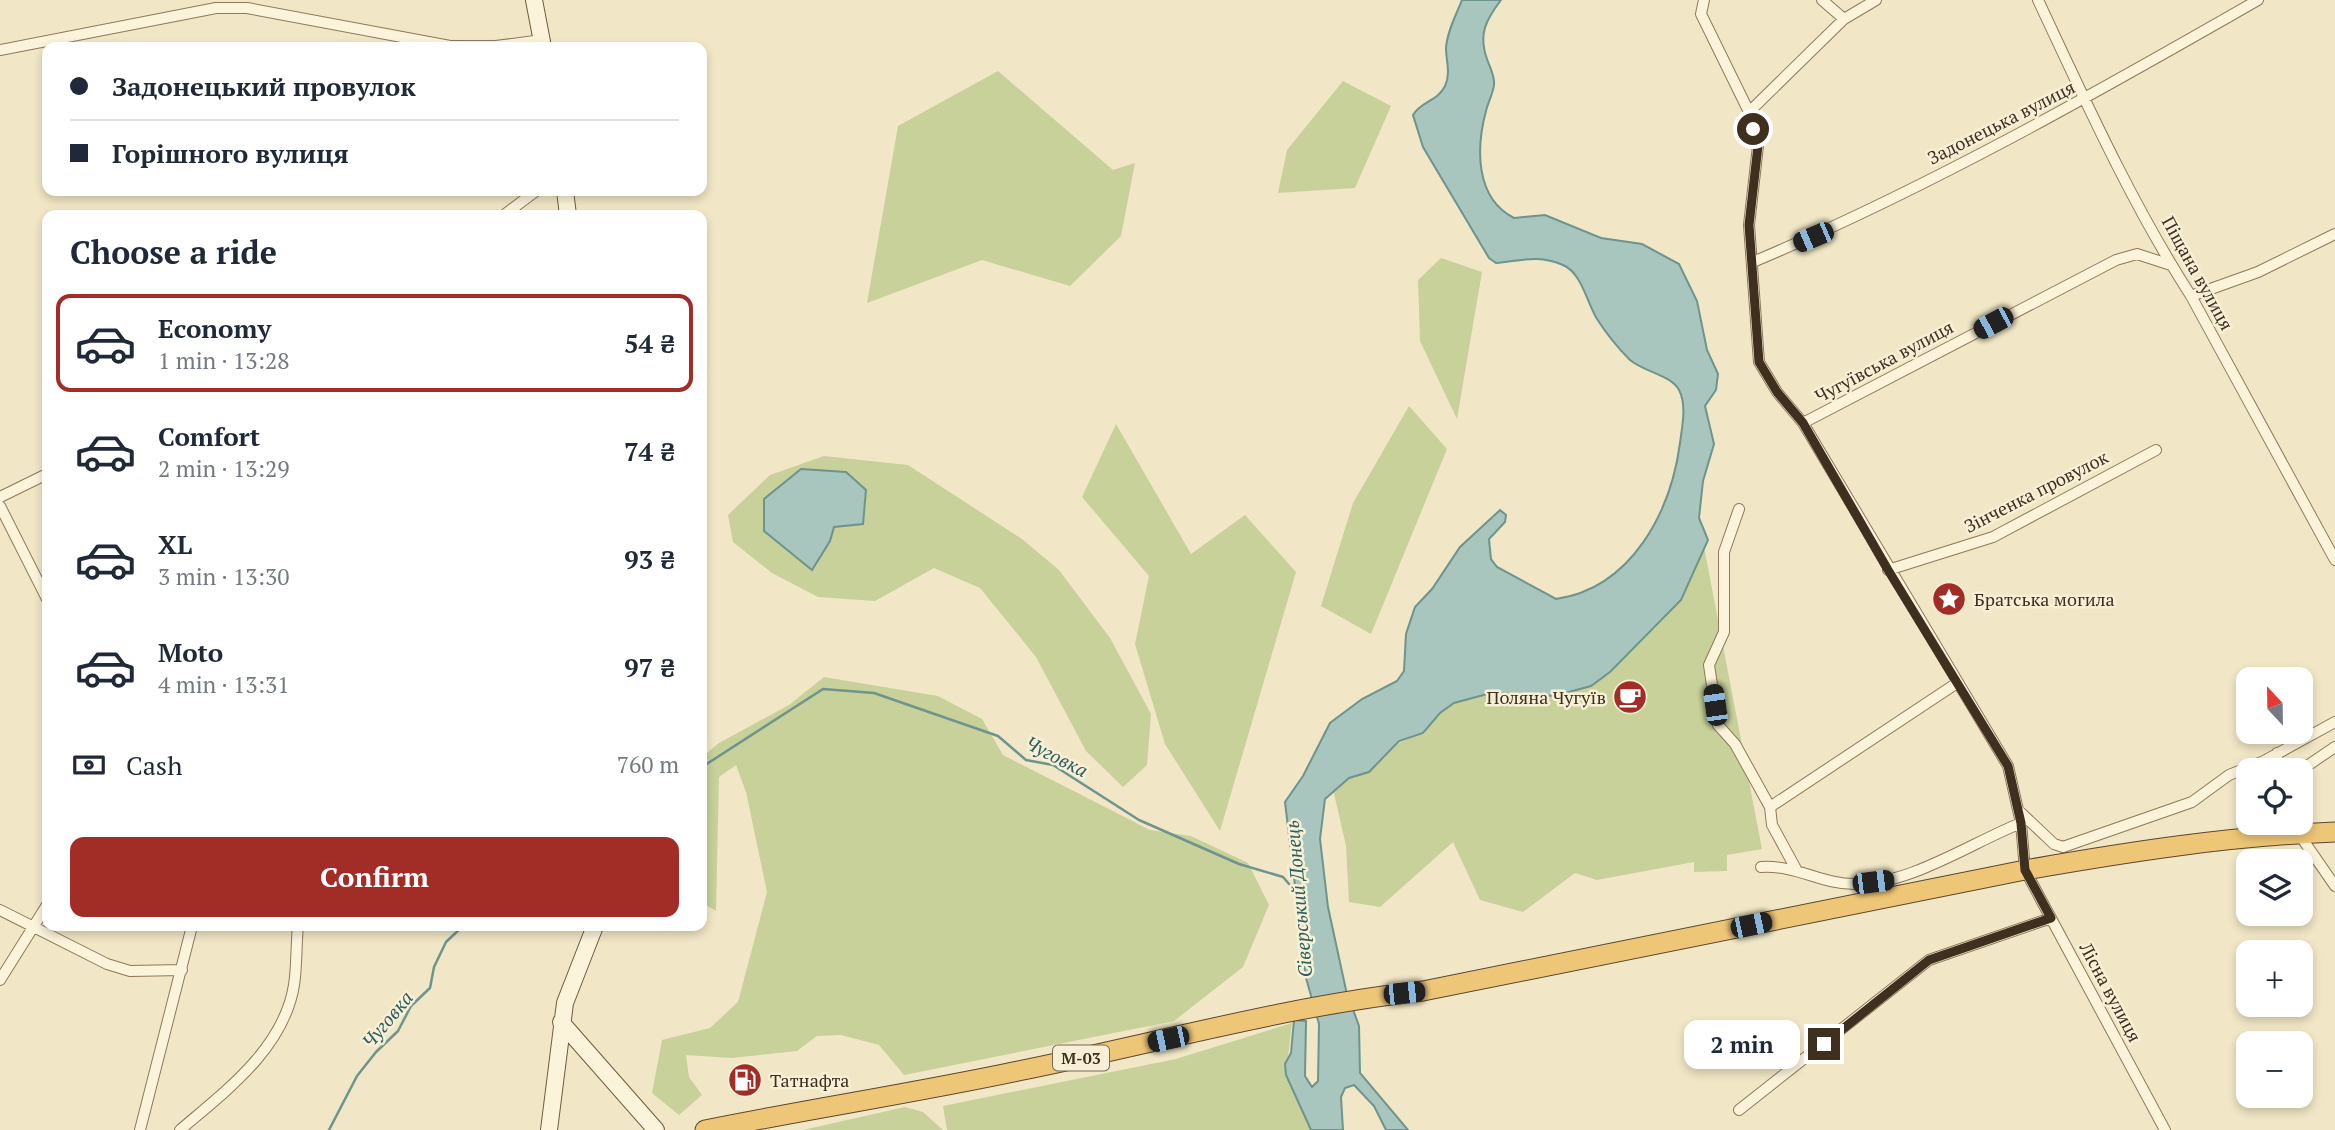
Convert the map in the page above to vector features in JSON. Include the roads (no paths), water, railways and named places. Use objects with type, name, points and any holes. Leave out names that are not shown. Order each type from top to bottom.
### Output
[{"type":"highway","name":"М-03","points":[[2313,833],[2335,832]]},
{"type":"highway","name":"М-03","points":[[705,1130],[1018,1071],[1366,997],[1437,988],[2025,870],[2236,834]]},
{"type":"main road","points":[[534,0],[542,42]]},
{"type":"main road","points":[[549,1130],[561,1022],[593,931]]},
{"type":"main road","points":[[561,1022],[656,1130]]},
{"type":"street","points":[[1704,0],[1701,14],[1749,112],[1758,146],[1749,225],[1759,362],[1777,392],[1803,423],[1888,570],[2008,766],[2021,823],[2025,870]]},
{"type":"street","points":[[1822,0],[1844,19]]},
{"type":"street","points":[[1749,112],[1844,19],[1876,0]]},
{"type":"street","name":"Піщана вулиця","points":[[2038,0],[2084,100],[2171,265],[2191,296],[2335,560]]},
{"type":"street","name":"Задонецька вулиця","points":[[1753,262],[1833,228],[2084,100],[2258,0]]},
{"type":"street","points":[[0,50],[216,8],[247,8],[429,42]]},
{"type":"street","points":[[511,210],[529,196]]},
{"type":"street","points":[[2191,296],[2258,272],[2335,234]]},
{"type":"street","name":"Чугуївська вулиця","points":[[1803,423],[2116,260],[2137,254],[2171,265]]},
{"type":"street","name":"Зінченка провулок","points":[[1888,570],[1993,537],[2156,450]]},
{"type":"street","points":[[0,497],[42,476]]},
{"type":"street","points":[[0,506],[42,576]]},
{"type":"street","points":[[1739,509],[1724,552],[1724,632],[1709,666],[1717,725],[1735,744],[1770,807],[1772,825],[1796,869]]},
{"type":"street","points":[[1770,807],[1957,682]]},
{"type":"street","points":[[2018,810],[2054,844],[2063,847],[2192,802],[2229,775],[2335,722]]},
{"type":"street","points":[[2313,762],[2335,747]]},
{"type":"street","points":[[2277,753],[2277,758]]},
{"type":"street","points":[[1761,867],[1796,869],[1817,879],[1855,884],[1891,880],[2021,823]]},
{"type":"street","points":[[2300,835],[2335,886]]},
{"type":"street","name":"Лісна вулиця","points":[[2025,870],[2165,1130]]},
{"type":"street","points":[[0,910],[42,930]]},
{"type":"street","points":[[0,980],[42,912]]},
{"type":"street","points":[[1739,1110],[1929,960],[2051,918]]},
{"type":"street","points":[[43,931],[118,967],[151,972],[182,970]]},
{"type":"street","points":[[140,1130],[191,931]]},
{"type":"street","points":[[180,1130],[232,1086],[274,1035],[285,1014],[293,986],[298,931]]},
{"type":"water","name":"Сіверський Донець","points":[[1462,0],[1501,0],[1485,28],[1483,42],[1494,82],[1483,125],[1480,156],[1485,185],[1492,198],[1514,218],[1545,215],[1601,238],[1642,244],[1679,264],[1697,301],[1707,350],[1718,374],[1716,390],[1705,406],[1714,444],[1703,481],[1699,518],[1708,540],[1681,600],[1610,672],[1591,686],[1554,696],[1491,693],[1454,703],[1440,713],[1423,733],[1399,741],[1369,772],[1349,778],[1325,799],[1320,839],[1328,907],[1346,990],[1359,1026],[1360,1073],[1408,1130],[1386,1130],[1374,1106],[1354,1085],[1345,1088],[1341,1097],[1343,1130],[1311,1130],[1286,1075],[1285,1064],[1291,1053],[1294,1020],[1306,1021],[1305,1076],[1312,1087],[1318,1081],[1319,1024],[1306,978],[1285,802],[1303,776],[1330,723],[1362,699],[1397,681],[1404,671],[1406,634],[1415,607],[1432,589],[1460,547],[1500,510],[1506,515],[1505,522],[1489,539],[1491,559],[1497,567],[1556,599],[1583,592],[1606,580],[1626,563],[1657,519],[1668,495],[1682,430],[1683,409],[1679,390],[1670,381],[1630,360],[1597,319],[1579,281],[1570,269],[1545,260],[1496,263],[1489,258],[1423,147],[1413,115],[1445,86],[1448,72],[1447,42]]},
{"type":"water","points":[[801,469],[846,472],[866,490],[863,524],[834,527],[830,541],[812,570],[764,531],[764,499]]},
{"type":"waterway","name":"Чуговка","points":[[707,764],[823,689],[874,693],[998,736],[1026,760],[1053,765],[1139,820],[1239,864],[1283,877],[1296,892]]},
{"type":"waterway","name":"Чуговка","points":[[329,1130],[357,1076],[376,1052],[398,1031],[411,1006],[430,988],[434,967],[446,942],[458,931]]},
{"type":"place","name":"Братська могила","points":[[1949,599]]},
{"type":"place","name":"Поляна Чугуїв","points":[[1630,697]]},
{"type":"place","name":"Татнафта","points":[[745,1080]]}]
